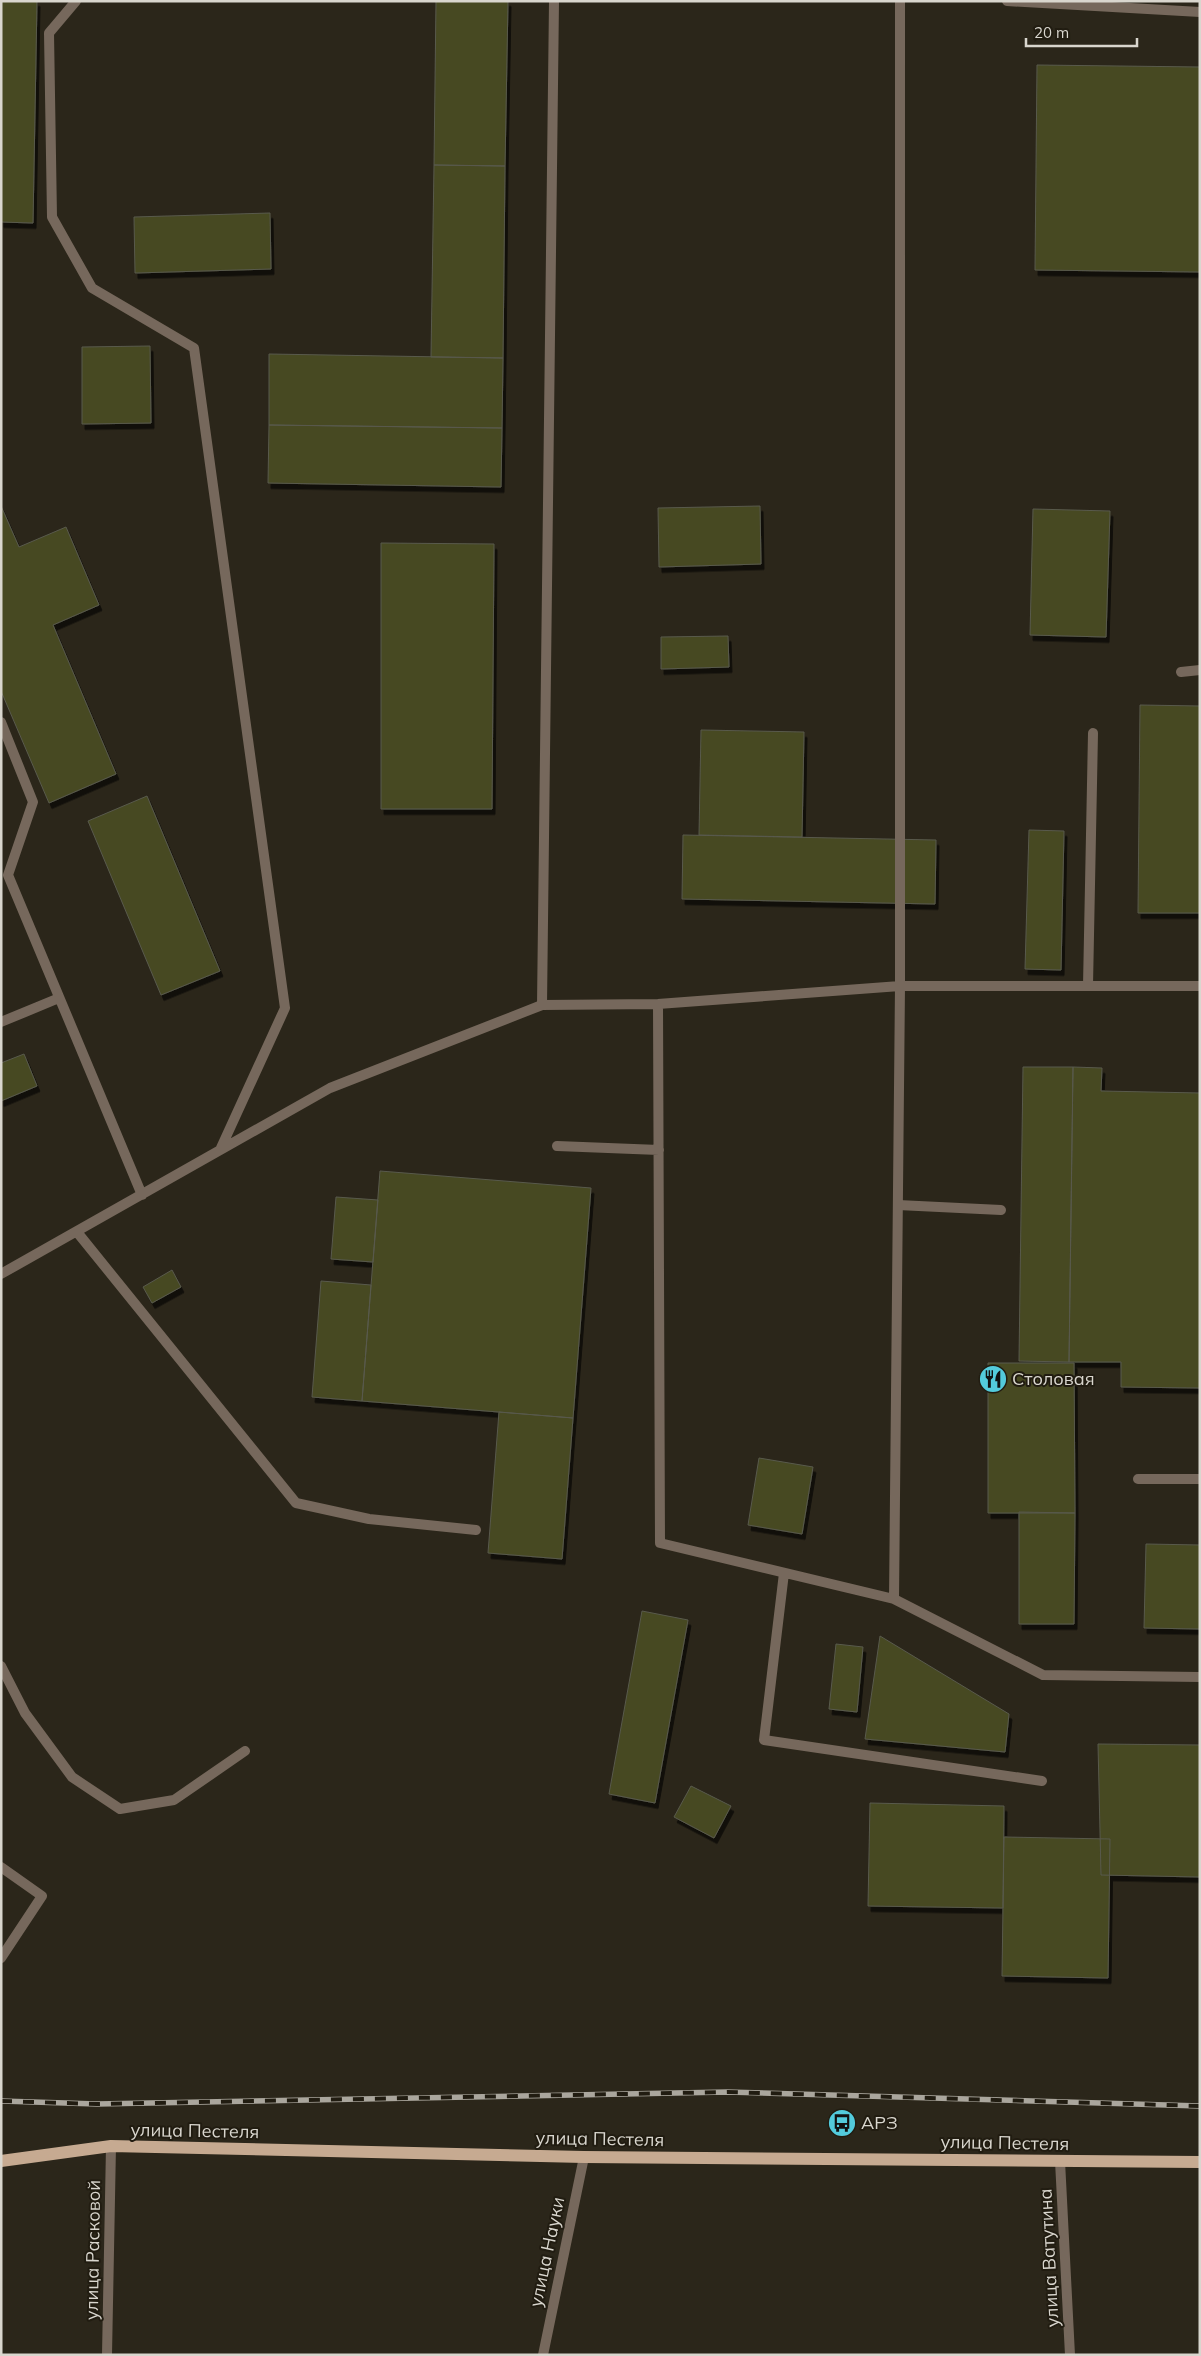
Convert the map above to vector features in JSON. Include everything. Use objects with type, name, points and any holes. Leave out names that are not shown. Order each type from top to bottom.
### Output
[{"type":"main road","name":"улица Пестеля","points":[[1,2161],[111,2146],[584,2157],[1200,2162]]},
{"type":"street","points":[[76,1],[49,33],[52,217],[92,288],[194,348],[285,1008],[220,1150]]},
{"type":"street","points":[[542,1005],[554,1]]},
{"type":"street","points":[[894,1599],[900,986],[900,1]]},
{"type":"street","points":[[1007,1],[1200,12]]},
{"type":"street","points":[[1181,672],[1200,670]]},
{"type":"street","points":[[1,722],[33,802],[8,875],[142,1195]]},
{"type":"street","points":[[1088,986],[1093,733]]},
{"type":"street","points":[[1,1274],[330,1088],[542,1005],[658,1004],[900,986],[1200,986]]},
{"type":"street","points":[[1,1022],[59,998]]},
{"type":"street","points":[[658,1004],[660,1544],[894,1599],[1042,1675],[1200,1677]]},
{"type":"street","points":[[557,1146],[659,1150]]},
{"type":"street","points":[[898,1205],[1001,1210]]},
{"type":"street","points":[[77,1232],[296,1503],[369,1519],[476,1530]]},
{"type":"street","points":[[1138,1479],[1200,1480]]},
{"type":"street","points":[[784,1573],[764,1740],[1042,1781]]},
{"type":"street","points":[[1,1666],[25,1713],[72,1778],[120,1809],[174,1800],[245,1751]]},
{"type":"street","points":[[1,1867],[42,1896],[1,1958]]},
{"type":"street","name":"улица Расковой","points":[[107,2355],[111,2146]]},
{"type":"street","name":"улица Науки","points":[[543,2355],[584,2157]]},
{"type":"street","name":"улица Ватутина","points":[[1060,2161],[1070,2355]]},
{"type":"building","points":[[1,1],[37,1],[33,223],[1,222]]},
{"type":"building","points":[[436,1],[508,1],[505,166],[434,165]]},
{"type":"building","points":[[1037,65],[1200,67],[1200,272],[1035,270]]},
{"type":"building","points":[[434,165],[505,166],[503,358],[431,357]]},
{"type":"building","points":[[270,213],[271,269],[135,273],[134,217]]},
{"type":"building","points":[[150,346],[151,423],[82,424],[82,347]]},
{"type":"building","points":[[269,354],[503,358],[502,428],[269,425]]},
{"type":"building","points":[[269,425],[502,428],[501,487],[268,483]]},
{"type":"building","points":[[1,506],[19,547],[66,527],[99,605],[53,625],[116,774],[49,803],[1,691]]},
{"type":"building","points":[[760,506],[761,564],[659,567],[658,508]]},
{"type":"building","points":[[1033,509],[1110,511],[1106,637],[1030,635]]},
{"type":"building","points":[[381,543],[494,544],[492,809],[381,809]]},
{"type":"building","points":[[728,636],[729,667],[661,669],[661,637]]},
{"type":"building","points":[[1140,705],[1200,706],[1200,913],[1138,913]]},
{"type":"building","points":[[701,730],[804,732],[802,837],[699,835]]},
{"type":"building","points":[[147,796],[220,971],[161,995],[88,821]]},
{"type":"building","points":[[1029,830],[1064,831],[1061,970],[1025,969]]},
{"type":"building","points":[[683,835],[936,840],[935,904],[682,899]]},
{"type":"building","points":[[24,1054],[37,1086],[1,1101],[1,1063]]},
{"type":"building","points":[[1023,1067],[1073,1067],[1069,1362],[1019,1361]]},
{"type":"building","points":[[1073,1067],[1102,1068],[1101,1091],[1200,1093],[1200,1388],[1121,1387],[1121,1362],[1069,1362]]},
{"type":"building","points":[[380,1171],[591,1188],[573,1418],[362,1401]]},
{"type":"building","points":[[336,1197],[378,1200],[373,1262],[331,1259]]},
{"type":"building","points":[[172,1270],[181,1287],[152,1303],[143,1287]]},
{"type":"building","points":[[321,1281],[371,1285],[362,1401],[312,1397]]},
{"type":"building","points":[[988,1363],[1074,1363],[1075,1513],[988,1513]]},
{"type":"building","points":[[499,1412],[573,1418],[562,1559],[488,1553]]},
{"type":"building","points":[[759,1458],[813,1467],[802,1534],[748,1525]]},
{"type":"building","points":[[1019,1512],[1075,1513],[1074,1624],[1019,1624]]},
{"type":"building","points":[[1146,1544],[1200,1545],[1200,1629],[1144,1628]]},
{"type":"building","points":[[642,1611],[688,1620],[655,1803],[609,1794]]},
{"type":"building","points":[[880,1636],[1009,1714],[1005,1752],[865,1739]]},
{"type":"building","points":[[836,1644],[863,1647],[857,1712],[829,1709]]},
{"type":"building","points":[[1098,1744],[1200,1745],[1200,1877],[1101,1875]]},
{"type":"building","points":[[691,1786],[731,1806],[714,1838],[674,1817]]},
{"type":"building","points":[[870,1803],[1004,1806],[1003,1908],[868,1906]]},
{"type":"building","points":[[1004,1837],[1110,1839],[1108,1978],[1002,1976]]},
{"type":"railway","points":[[1,2101],[97,2104],[727,2092],[1200,2106]]},
{"type":"place","name":"Столовая","points":[[993,1379]]},
{"type":"place","name":"АРЗ","points":[[842,2123]]}]
